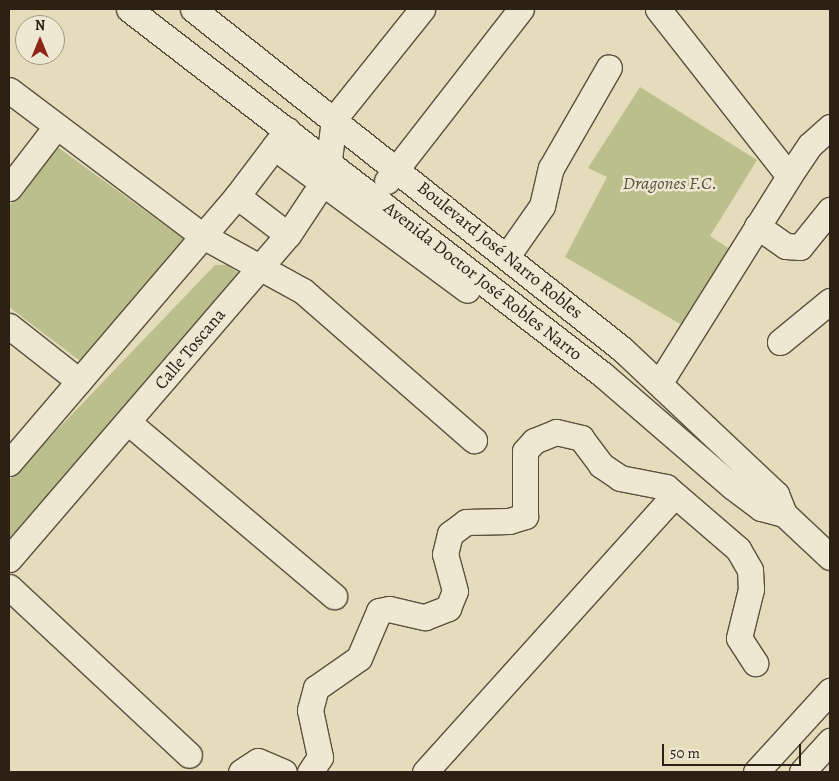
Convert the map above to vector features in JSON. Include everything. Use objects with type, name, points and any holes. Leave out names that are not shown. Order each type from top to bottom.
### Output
[{"type":"street","name":"Avenida Doctor José Robles Narro","points":[[129,9],[281,138],[326,171],[375,197],[576,354],[733,487],[761,508],[784,514],[830,557]]},
{"type":"street","name":"Boulevard José Narro Robles","points":[[193,9],[398,168],[660,382],[776,494],[784,514]]},
{"type":"street","points":[[334,119],[422,9]]},
{"type":"street","points":[[375,197],[521,9]]},
{"type":"street","points":[[658,9],[789,176]]},
{"type":"street","points":[[507,256],[542,206],[551,168],[609,67]]},
{"type":"street","points":[[9,90],[203,236],[303,291],[474,440]]},
{"type":"street","name":"Calle Toscana","points":[[9,559],[288,235],[326,171],[334,119]]},
{"type":"street","points":[[660,382],[789,176],[810,145],[830,126]]},
{"type":"street","points":[[9,188],[56,127]]},
{"type":"street","points":[[9,463],[237,196],[281,138]]},
{"type":"street","points":[[326,171],[486,305],[576,354]]},
{"type":"street","points":[[237,196],[288,235]]},
{"type":"street","points":[[757,226],[786,246],[800,246],[830,210]]},
{"type":"street","points":[[780,342],[830,301]]},
{"type":"street","points":[[9,326],[79,381]]},
{"type":"street","points":[[128,422],[334,596]]},
{"type":"street","points":[[310,772],[320,757],[310,710],[316,688],[359,658],[379,612],[389,609],[425,617],[448,608],[455,591],[445,554],[450,534],[466,522],[509,521],[525,516],[528,505],[522,462],[534,441],[556,432],[574,434],[613,475],[662,485],[746,559],[751,599],[738,638],[755,663]]},
{"type":"street","points":[[425,772],[674,495]]},
{"type":"street","points":[[9,587],[189,755]]},
{"type":"street","points":[[756,772],[830,691]]},
{"type":"street","points":[[802,772],[830,741]]},
{"type":"street","points":[[240,772],[258,761],[284,772]]},
{"type":"green space","name":"Dragones F.C.","points":[[640,87],[757,160],[710,236],[739,255],[682,325],[565,257],[607,177],[588,168]]},
{"type":"green space","points":[[56,146],[188,242],[80,361],[9,307],[9,206]]},
{"type":"green space","points":[[215,265],[227,265],[238,273],[236,289],[9,541],[9,480]]}]
